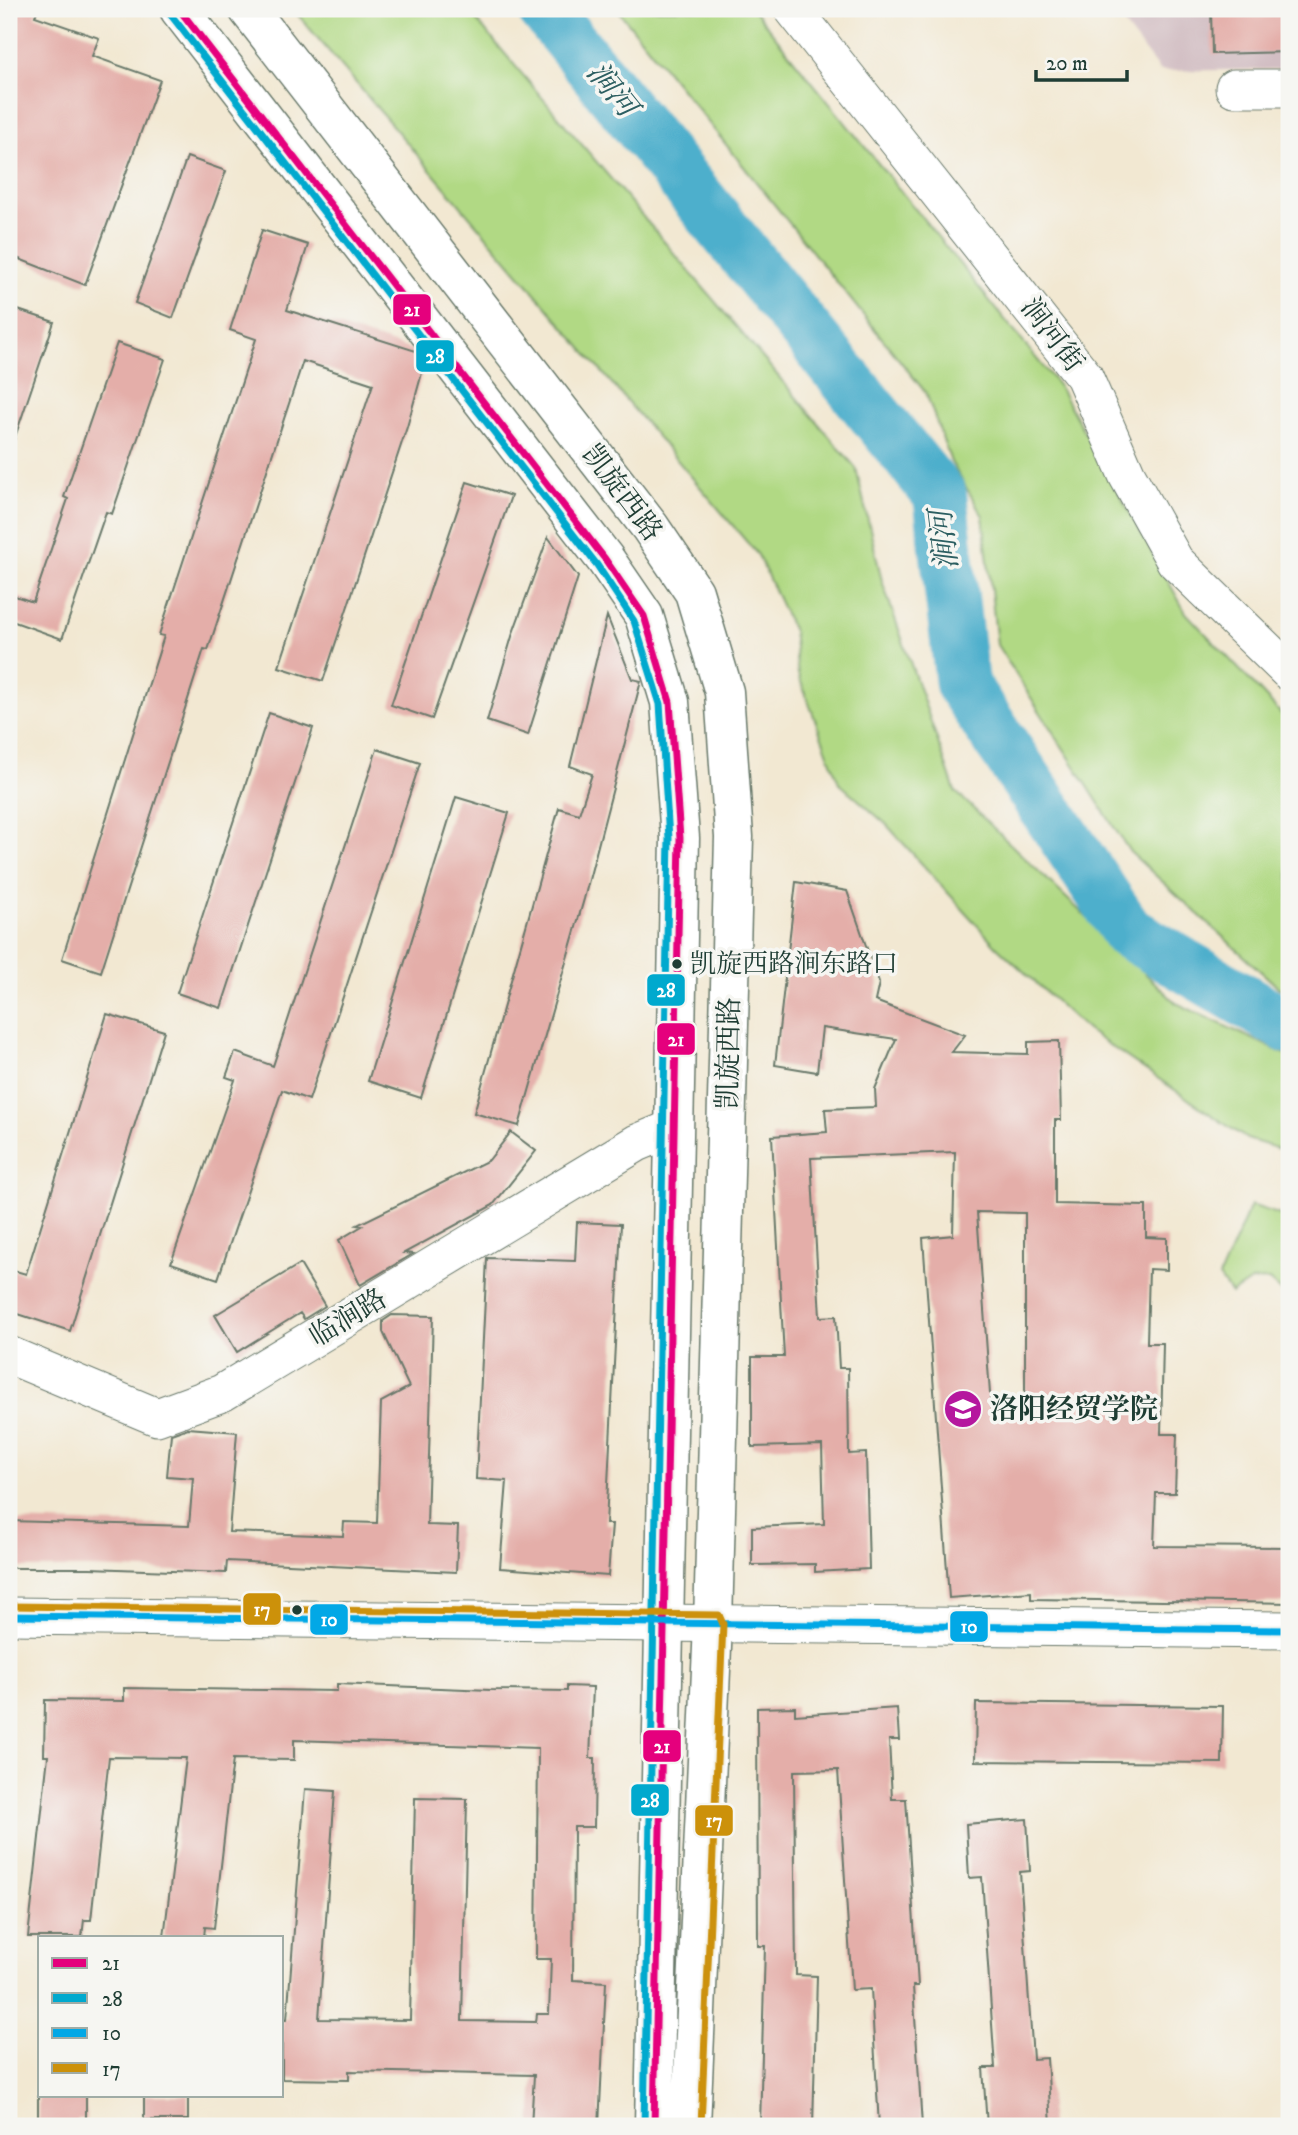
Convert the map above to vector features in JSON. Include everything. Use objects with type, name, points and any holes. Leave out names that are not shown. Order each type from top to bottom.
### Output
[{"type":"main road","name":"凯旋西路","points":[[179,9],[605,559],[644,616],[670,702],[680,838],[654,2126]]},
{"type":"main road","name":"凯旋西路","points":[[248,9],[650,527],[694,592],[724,692],[734,837],[712,1633],[691,2126]]},
{"type":"street","name":"涧河街","points":[[793,9],[1009,277],[1084,376],[1127,475],[1175,561],[1289,672]]},
{"type":"street","points":[[1234,88],[1289,88]]},
{"type":"street","name":"临涧路","points":[[9,1355],[157,1417],[222,1393],[637,1143],[673,1128]]},
{"type":"street","points":[[9,1616],[664,1633]]},
{"type":"street","points":[[9,1634],[1289,1630]]},
{"type":"street","points":[[712,1633],[1289,1647]]},
{"type":"shaded area","points":[[1112,9],[1289,9],[1289,69],[1160,71]]},
{"type":"green space","points":[[293,9],[467,9],[856,468],[882,581],[955,791],[1176,1003],[1289,1056],[1289,1152],[1247,1139],[1087,1030],[996,946],[886,824],[839,783],[798,674],[793,631],[758,555]]},
{"type":"green space","points":[[617,9],[753,9],[1058,385],[1186,613],[1289,722],[1289,991],[1279,988],[1130,852],[997,645],[983,516],[951,462],[926,393]]},
{"type":"green space","points":[[1251,1205],[1289,1218],[1289,1298],[1269,1280],[1251,1281],[1231,1294],[1219,1277]]},
{"type":"building","points":[[9,9],[38,9],[35,16],[99,38],[92,56],[160,80],[85,285],[9,255]]},
{"type":"building","points":[[1211,9],[1289,9],[1289,52],[1212,54]]},
{"type":"building","points":[[187,157],[226,171],[173,318],[135,303]]},
{"type":"building","points":[[262,230],[308,245],[287,310],[416,351],[425,362],[407,427],[323,681],[279,667],[373,384],[303,361],[208,650],[204,649],[101,972],[62,959],[164,636],[159,635],[256,339],[230,330]]},
{"type":"building","points":[[9,307],[54,322],[13,443],[9,443]]},
{"type":"building","points":[[117,343],[165,359],[112,514],[106,512],[62,639],[9,620],[9,594],[33,602],[68,499],[64,497]]},
{"type":"building","points":[[467,482],[511,496],[432,719],[391,705]]},
{"type":"building","points":[[548,537],[578,577],[528,735],[487,721],[513,633]]},
{"type":"building","points":[[607,616],[632,679],[641,681],[584,899],[519,1126],[474,1113],[559,808],[579,814],[592,774],[570,766]]},
{"type":"building","points":[[269,713],[313,728],[221,1008],[177,993]]},
{"type":"building","points":[[377,749],[420,763],[309,1100],[282,1090],[218,1279],[171,1263],[235,1080],[226,1077],[235,1052],[273,1066]]},
{"type":"building","points":[[456,797],[509,813],[421,1098],[368,1081]]},
{"type":"building","points":[[796,882],[847,891],[879,983],[875,1001],[965,1035],[952,1052],[1028,1054],[1028,1042],[1059,1041],[1061,1120],[1055,1120],[1055,1204],[1146,1206],[1146,1237],[1167,1238],[1167,1270],[1149,1269],[1147,1343],[1163,1343],[1161,1434],[1177,1434],[1175,1493],[1156,1493],[1154,1546],[1289,1547],[1289,1603],[1031,1599],[1031,1592],[949,1598],[923,1238],[953,1235],[955,1152],[811,1158],[820,1317],[836,1316],[839,1368],[848,1368],[849,1454],[866,1453],[869,1569],[815,1572],[815,1564],[752,1565],[752,1527],[824,1524],[822,1445],[752,1447],[752,1357],[784,1357],[772,1136],[827,1132],[825,1109],[876,1107],[875,1089],[896,1039],[822,1028],[817,1072],[775,1065]],"holes":[[[977,1212],[1025,1213],[1025,1407],[991,1408]]]},
{"type":"building","points":[[107,1014],[164,1031],[70,1331],[9,1311],[9,1269],[26,1274]]},
{"type":"building","points":[[511,1132],[536,1151],[493,1205],[404,1253],[413,1254],[360,1285],[339,1240],[362,1226],[357,1225],[489,1160]]},
{"type":"building","points":[[577,1222],[621,1224],[606,1524],[612,1524],[608,1576],[500,1568],[507,1481],[476,1479],[487,1258],[575,1261]]},
{"type":"building","points":[[300,1264],[325,1306],[304,1319],[300,1313],[237,1352],[215,1315]]},
{"type":"building","points":[[392,1315],[433,1316],[427,1525],[458,1526],[456,1572],[227,1561],[226,1573],[9,1568],[9,1521],[189,1526],[193,1478],[167,1476],[171,1434],[188,1428],[237,1432],[229,1532],[343,1536],[344,1522],[377,1523],[381,1402],[409,1387],[383,1332],[383,1321]]},
{"type":"building","points":[[337,1684],[567,1691],[567,1686],[593,1687],[590,1758],[595,1758],[594,1827],[574,1827],[573,1980],[606,1982],[599,2126],[531,2126],[534,2075],[349,2071],[349,2080],[284,2079],[284,2019],[287,2019],[305,1789],[335,1791],[319,2019],[410,2020],[415,1798],[467,1799],[462,2021],[536,2022],[537,2014],[549,2014],[551,1959],[536,1959],[538,1748],[294,1740],[294,1760],[233,1759],[214,1928],[205,1927],[204,1936],[164,1936],[186,1758],[109,1757],[91,1920],[84,1920],[82,1936],[28,1937],[48,1756],[44,1756],[45,1700],[124,1701],[124,1688],[337,1691]]},
{"type":"building","points":[[976,1703],[1223,1706],[1222,1763],[975,1761]]},
{"type":"building","points":[[795,1707],[795,1715],[897,1708],[899,1740],[889,1740],[892,1799],[906,1799],[918,1986],[913,1986],[922,2126],[879,2126],[871,1989],[852,1990],[838,1770],[794,1771],[796,1975],[817,1976],[813,2126],[760,2126],[765,1946],[758,1946],[757,1708]]},
{"type":"building","points":[[1027,1819],[1030,1871],[1020,1872],[1033,2059],[1047,2058],[1051,2126],[987,2126],[983,2068],[995,2068],[982,1877],[969,1878],[966,1824]]},
{"type":"building","points":[[38,2096],[86,2096],[86,2120],[78,2119],[77,2126],[38,2126]]},
{"type":"building","points":[[144,2096],[188,2096],[188,2120],[144,2120]]},
{"type":"waterway","name":"涧河","points":[[544,9],[940,495],[962,684],[1128,932],[1289,1027]]},
{"type":"transit line","name":"21","points":[[179,9],[605,559],[644,616],[670,702],[680,838],[654,2126]]},
{"type":"transit line","name":"28","points":[[171,15],[597,565],[634,621],[660,704],[669,838],[644,2126]]},
{"type":"transit line","name":"17","points":[[9,1606],[719,1615],[723,1624],[701,2126]]},
{"type":"transit line","name":"10","points":[[9,1616],[1289,1630]]},
{"type":"place","name":"凯旋西路涧东路口","points":[[677,964]]},
{"type":"place","name":"洛阳经贸学院","points":[[963,1409]]}]
